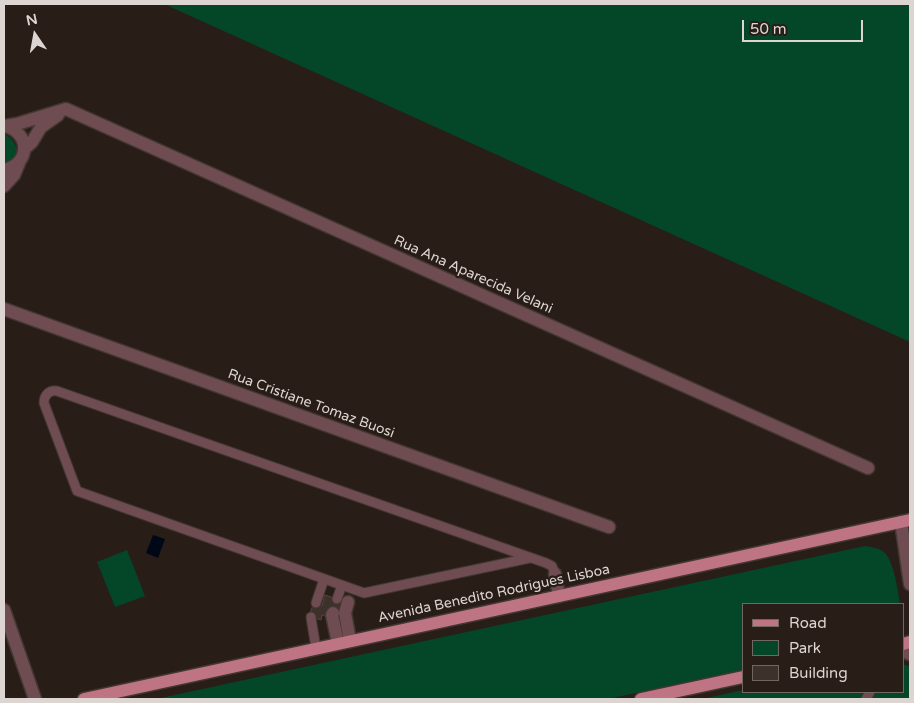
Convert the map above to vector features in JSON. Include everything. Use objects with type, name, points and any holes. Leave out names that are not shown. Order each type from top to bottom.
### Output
[{"type":"main road","name":"Avenida Benedito Rodrigues Lisboa","points":[[84,699],[906,521]]},
{"type":"main road","points":[[641,699],[742,677]]},
{"type":"street","points":[[4,126],[66,109]]},
{"type":"street","points":[[24,150],[41,128],[66,109]]},
{"type":"street","name":"Rua Ana Aparecida Velani","points":[[66,109],[868,468]]},
{"type":"street","points":[[4,126],[13,129],[19,134],[24,150],[23,157],[14,175],[4,186]]},
{"type":"street","points":[[4,170],[12,169],[19,163]]},
{"type":"street","name":"Rua Cristiane Tomaz Buosi","points":[[4,309],[609,527]]},
{"type":"street","points":[[906,521],[910,584]]},
{"type":"street","points":[[554,574],[560,596]]},
{"type":"street","points":[[343,601],[345,613],[344,642]]},
{"type":"street","points":[[4,610],[35,699]]},
{"type":"street","points":[[333,613],[332,615],[344,642]]},
{"type":"lane","points":[[530,558],[364,593],[352,589],[77,491],[44,403],[45,396],[50,392],[57,391],[497,546],[530,558],[552,566],[554,574]]},
{"type":"lane","points":[[497,546],[503,555],[497,565]]},
{"type":"lane","points":[[316,603],[324,579]]},
{"type":"lane","points":[[342,585],[343,601]]},
{"type":"lane","points":[[343,601],[352,589]]},
{"type":"lane","points":[[311,617],[316,648]]},
{"type":"green space","points":[[164,4],[910,4],[910,342]]},
{"type":"green space","points":[[4,134],[14,142],[17,154],[12,161],[4,165]]},
{"type":"green space","points":[[865,546],[880,550],[887,556],[895,576],[900,603],[742,603],[742,670],[608,699],[156,699]]},
{"type":"green space","points":[[127,550],[145,596],[115,607],[97,562]]},
{"type":"green space","points":[[904,664],[910,667],[910,699],[702,699],[742,690],[742,693],[904,693]]},
{"type":"water","points":[[153,535],[165,539],[158,558],[146,553]]},
{"type":"building","points":[[325,595],[346,602],[341,616],[332,613],[330,618],[322,615],[321,620],[309,616],[314,602],[322,605]]}]
